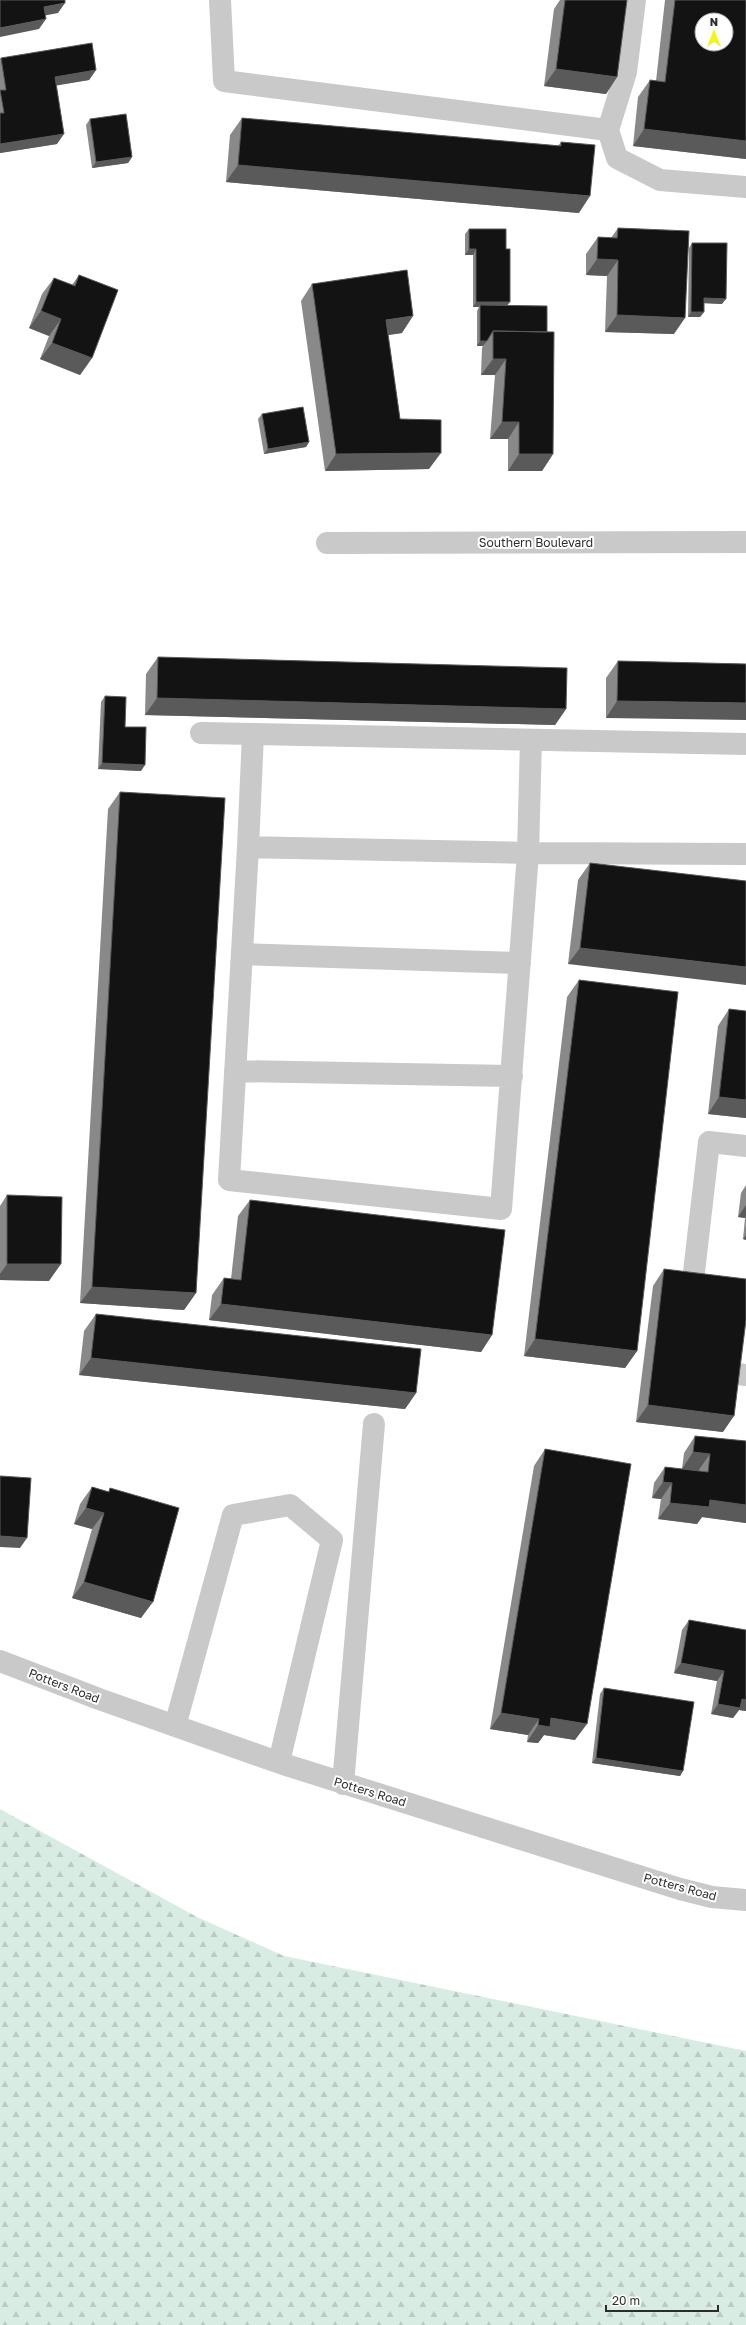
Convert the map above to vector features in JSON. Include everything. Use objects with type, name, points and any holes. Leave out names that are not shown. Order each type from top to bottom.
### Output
[{"type":"street","points":[[220,0],[224,81],[608,130]]},
{"type":"street","points":[[635,0],[626,72],[608,130],[617,158],[660,180],[746,187]]},
{"type":"street","name":"Southern Boulevard","points":[[326,543],[746,542]]},
{"type":"street","points":[[201,733],[746,744]]},
{"type":"street","points":[[253,734],[229,1180],[501,1209],[528,853],[531,740]]},
{"type":"street","points":[[248,847],[528,853],[746,854]]},
{"type":"street","points":[[242,954],[520,963]]},
{"type":"street","points":[[236,1071],[512,1076]]},
{"type":"street","points":[[694,1272],[709,1142],[746,1146]]},
{"type":"street","points":[[343,1784],[374,1424]]},
{"type":"street","points":[[175,1726],[234,1515],[290,1505],[332,1540],[278,1762]]},
{"type":"street","name":"Potters Road","points":[[0,1661],[175,1726],[343,1784],[680,1888],[712,1897],[746,1900]]},
{"type":"green space","points":[[0,1809],[197,1917],[284,1956],[746,2051],[746,2325],[0,2325]]},
{"type":"building","points":[[0,0],[65,0],[65,3],[44,7],[46,19],[0,28]]},
{"type":"building","points":[[565,0],[627,0],[617,77],[556,69]]},
{"type":"building","points":[[675,0],[746,0],[746,141],[644,129],[650,80],[665,82]]},
{"type":"building","points":[[92,43],[96,70],[55,77],[64,134],[0,144],[0,113],[4,113],[0,90],[6,90],[1,58]]},
{"type":"building","points":[[126,114],[132,157],[96,162],[90,119]]},
{"type":"building","points":[[242,118],[561,146],[561,142],[595,145],[590,196],[238,165]]},
{"type":"building","points":[[618,228],[689,231],[685,318],[617,315],[618,260],[597,259],[598,237],[617,238]]},
{"type":"building","points":[[469,229],[506,229],[506,249],[510,249],[510,302],[476,302],[476,249],[469,249]]},
{"type":"building","points":[[692,243],[727,243],[726,299],[704,298],[704,312],[691,312]]},
{"type":"building","points":[[407,270],[413,316],[386,320],[400,419],[441,420],[441,453],[336,454],[312,284]]},
{"type":"building","points":[[79,275],[118,290],[92,358],[52,343],[61,319],[41,311],[54,278],[75,286]]},
{"type":"building","points":[[480,305],[547,306],[547,332],[493,331],[487,341],[480,341]]},
{"type":"building","points":[[493,331],[554,332],[553,454],[519,454],[519,422],[502,422],[506,359],[493,359]]},
{"type":"building","points":[[303,407],[309,442],[268,449],[262,414]]},
{"type":"building","points":[[158,657],[567,668],[566,709],[157,698]]},
{"type":"building","points":[[618,661],[746,664],[746,703],[617,701]]},
{"type":"building","points":[[105,696],[126,697],[125,727],[146,727],[145,765],[102,763]]},
{"type":"building","points":[[120,792],[225,798],[196,1293],[92,1287]]},
{"type":"building","points":[[590,863],[746,881],[746,967],[580,948]]},
{"type":"building","points":[[579,980],[678,992],[637,1351],[535,1339]]},
{"type":"building","points":[[729,1009],[746,1011],[746,1100],[719,1097]]},
{"type":"building","points":[[7,1195],[62,1197],[61,1264],[7,1264]]},
{"type":"building","points":[[250,1200],[505,1230],[492,1335],[221,1304],[224,1278],[241,1280]]},
{"type":"building","points":[[664,1269],[746,1279],[746,1320],[734,1416],[648,1405]]},
{"type":"building","points":[[96,1314],[421,1349],[416,1393],[91,1358]]},
{"type":"building","points":[[695,1436],[746,1441],[746,1505],[710,1500],[709,1507],[670,1503],[672,1483],[663,1482],[665,1467],[708,1472],[710,1454],[693,1452]]},
{"type":"building","points":[[545,1449],[631,1464],[587,1724],[551,1718],[550,1727],[538,1725],[539,1719],[501,1713]]},
{"type":"building","points":[[0,1476],[31,1478],[27,1538],[0,1536]]},
{"type":"building","points":[[92,1487],[109,1492],[110,1488],[179,1508],[153,1602],[84,1582],[104,1513],[86,1508]]},
{"type":"building","points":[[689,1620],[746,1630],[746,1700],[742,1699],[740,1708],[718,1704],[724,1671],[681,1663]]},
{"type":"building","points":[[604,1688],[694,1702],[683,1771],[596,1758]]}]
